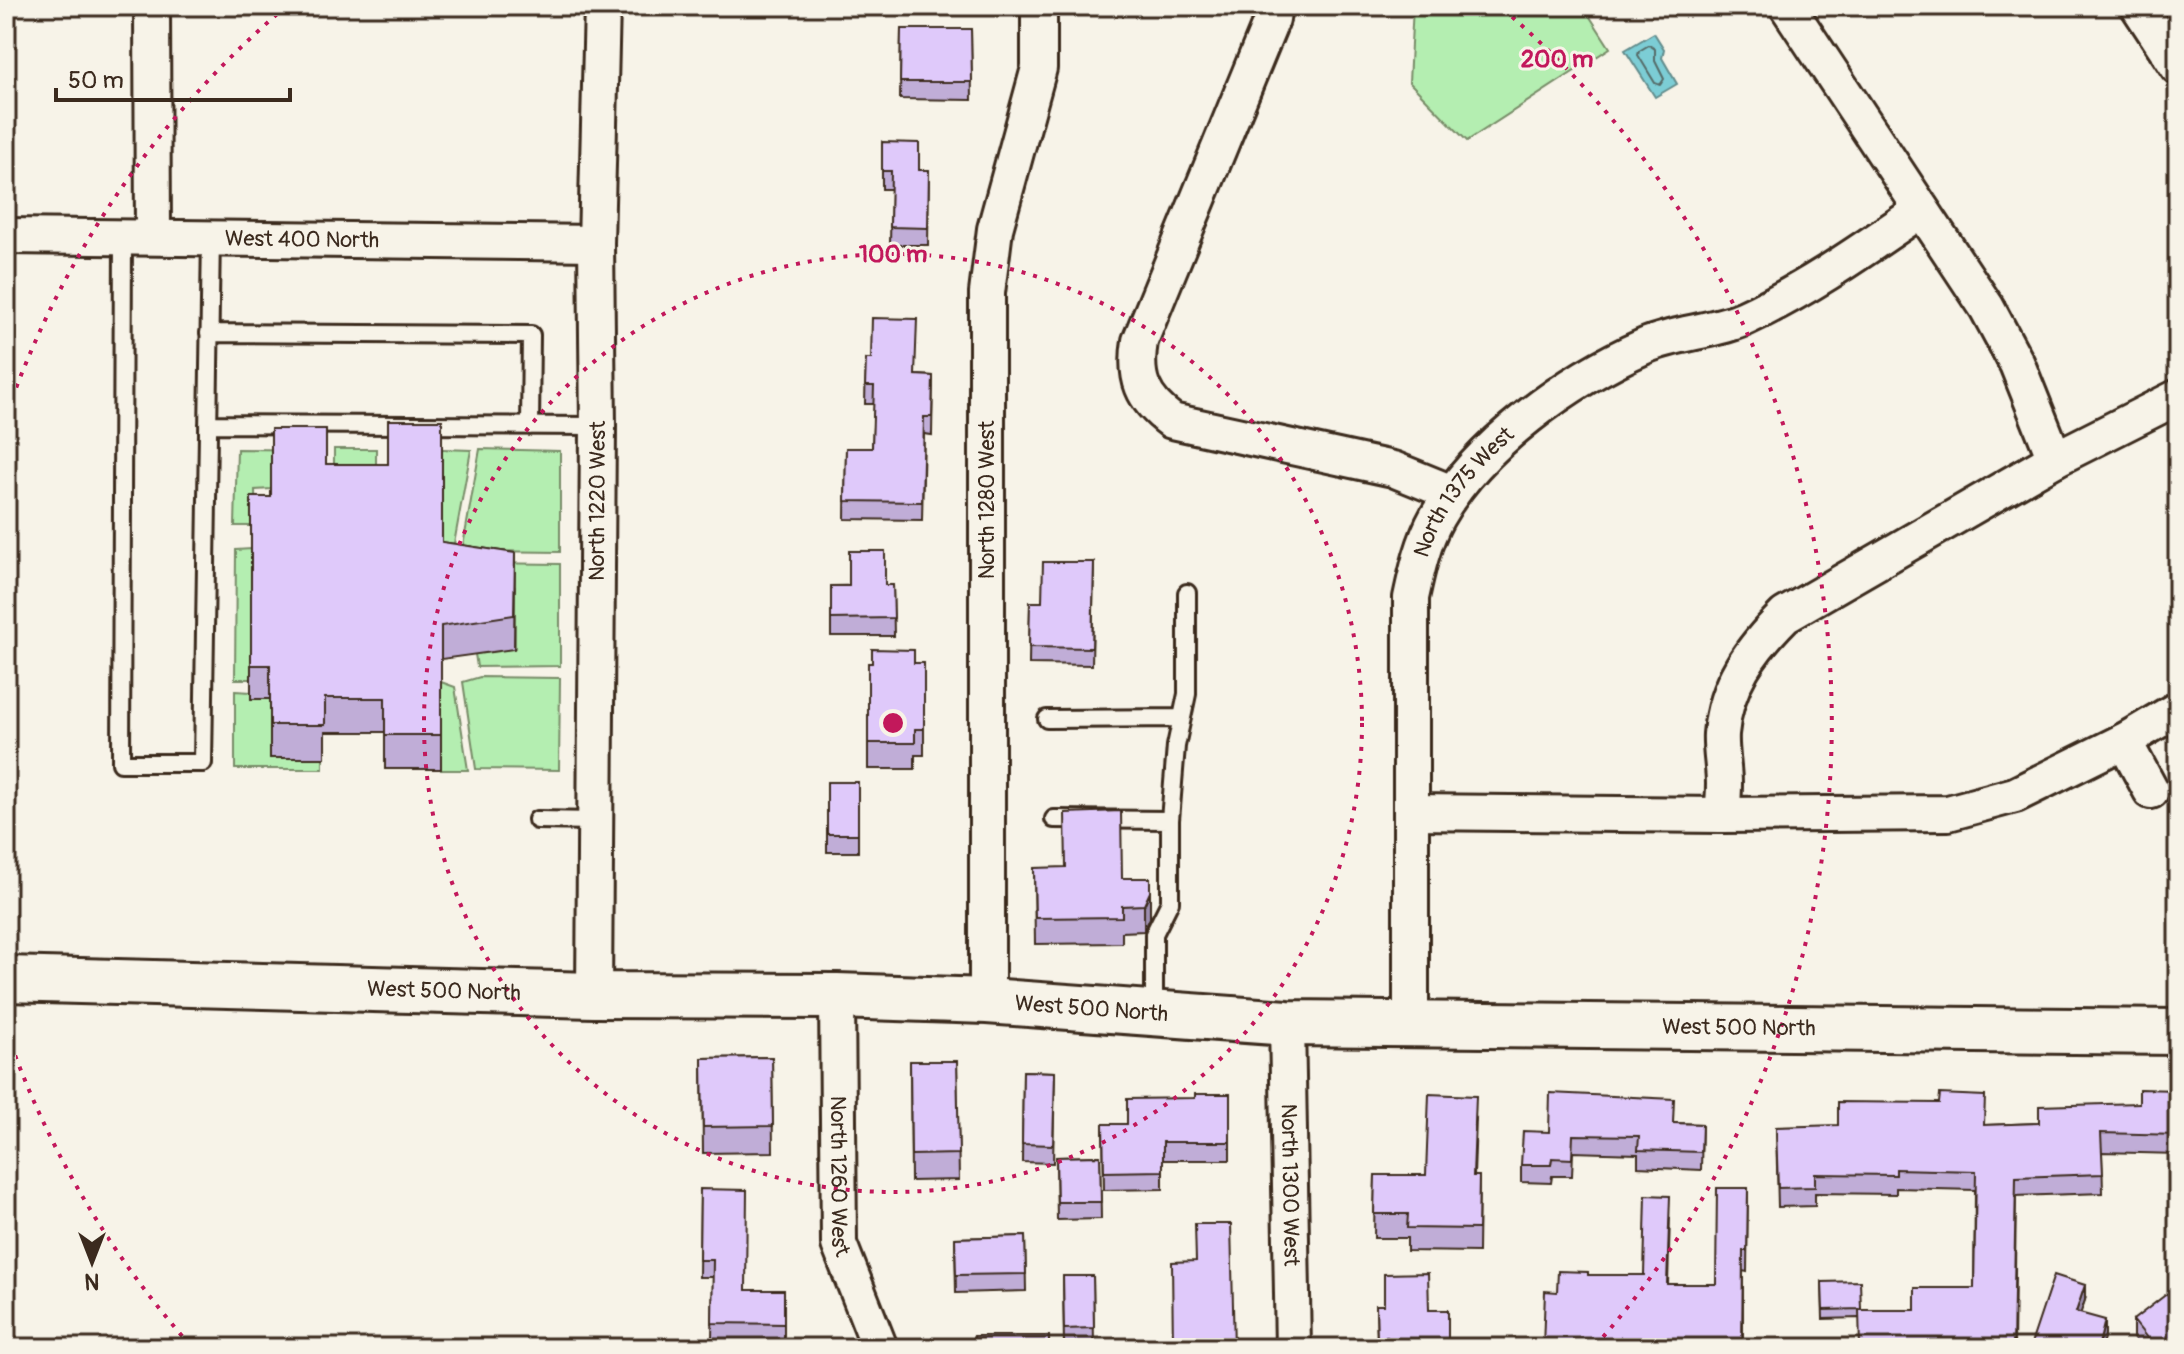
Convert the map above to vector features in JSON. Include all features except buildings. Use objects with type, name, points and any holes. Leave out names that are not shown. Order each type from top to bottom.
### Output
[{"type":"street","points":[[138,236],[152,6]]},
{"type":"street","name":"North 1220 West","points":[[594,995],[598,426],[596,243],[602,6]]},
{"type":"street","name":"North 1280 West","points":[[987,1001],[987,293],[995,229],[1039,68],[1039,6]]},
{"type":"street","points":[[1274,6],[1272,19],[1140,341],[1137,362],[1140,382],[1156,409],[1172,421],[1393,469],[1452,493]]},
{"type":"street","points":[[1787,6],[1987,308],[2010,350],[2055,459]]},
{"type":"street","points":[[2138,6],[2178,67]]},
{"type":"street","name":"North 1375 West","points":[[1411,1025],[1411,598],[1420,558],[1436,519],[1452,493],[1519,424],[1560,392],[1647,345],[1740,320],[1802,290],[1921,210]]},
{"type":"street","name":"West 400 North","points":[[6,236],[211,236],[596,243]]},
{"type":"street","points":[[1722,815],[1721,735],[1725,705],[1739,671],[1755,645],[1785,615],[2055,459],[2178,397]]},
{"type":"street","points":[[1412,812],[1722,815],[1948,813],[2015,795],[2124,741],[2178,709]]},
{"type":"street","points":[[2124,741],[2151,791]]},
{"type":"street","name":"West 500 North","points":[[6,979],[594,995],[837,996],[987,1001],[1287,1023],[2178,1032]]},
{"type":"street","name":"North 1260 West","points":[[837,996],[839,1244],[880,1348]]},
{"type":"street","name":"North 1300 West","points":[[1287,1023],[1293,1348]]},
{"type":"lane","points":[[138,236],[121,763],[203,763],[211,236]]},
{"type":"lane","points":[[209,333],[531,335],[530,426]]},
{"type":"lane","points":[[208,424],[598,426]]},
{"type":"lane","points":[[1154,1013],[1154,934],[1170,902],[1170,820],[1176,746],[1187,694],[1187,593]]},
{"type":"lane","points":[[1047,719],[1182,718]]},
{"type":"lane","points":[[1054,819],[1170,820]]},
{"type":"lane","points":[[537,820],[596,821]]},
{"type":"green space","points":[[1413,6],[1583,6],[1610,48],[1467,141],[1409,82]]},
{"type":"green space","points":[[237,449],[324,450],[271,462],[271,489],[255,490],[256,526],[235,526]]},
{"type":"green space","points":[[334,449],[376,449],[376,489],[334,489]]},
{"type":"green space","points":[[442,449],[471,450],[454,544],[442,544]]},
{"type":"green space","points":[[480,449],[560,451],[560,552],[481,551],[463,546]]},
{"type":"green space","points":[[251,549],[251,679],[235,679],[236,550]]},
{"type":"green space","points":[[478,563],[560,564],[560,666],[477,667],[475,654],[515,648],[515,586]]},
{"type":"green space","points":[[480,677],[560,678],[559,770],[476,769],[463,682]]},
{"type":"green space","points":[[441,682],[455,687],[468,770],[441,770]]},
{"type":"green space","points":[[235,691],[251,692],[251,699],[270,699],[323,758],[323,769],[235,769]]},
{"type":"water","points":[[1654,33],[1664,49],[1662,58],[1677,84],[1655,97],[1625,50]]}]
